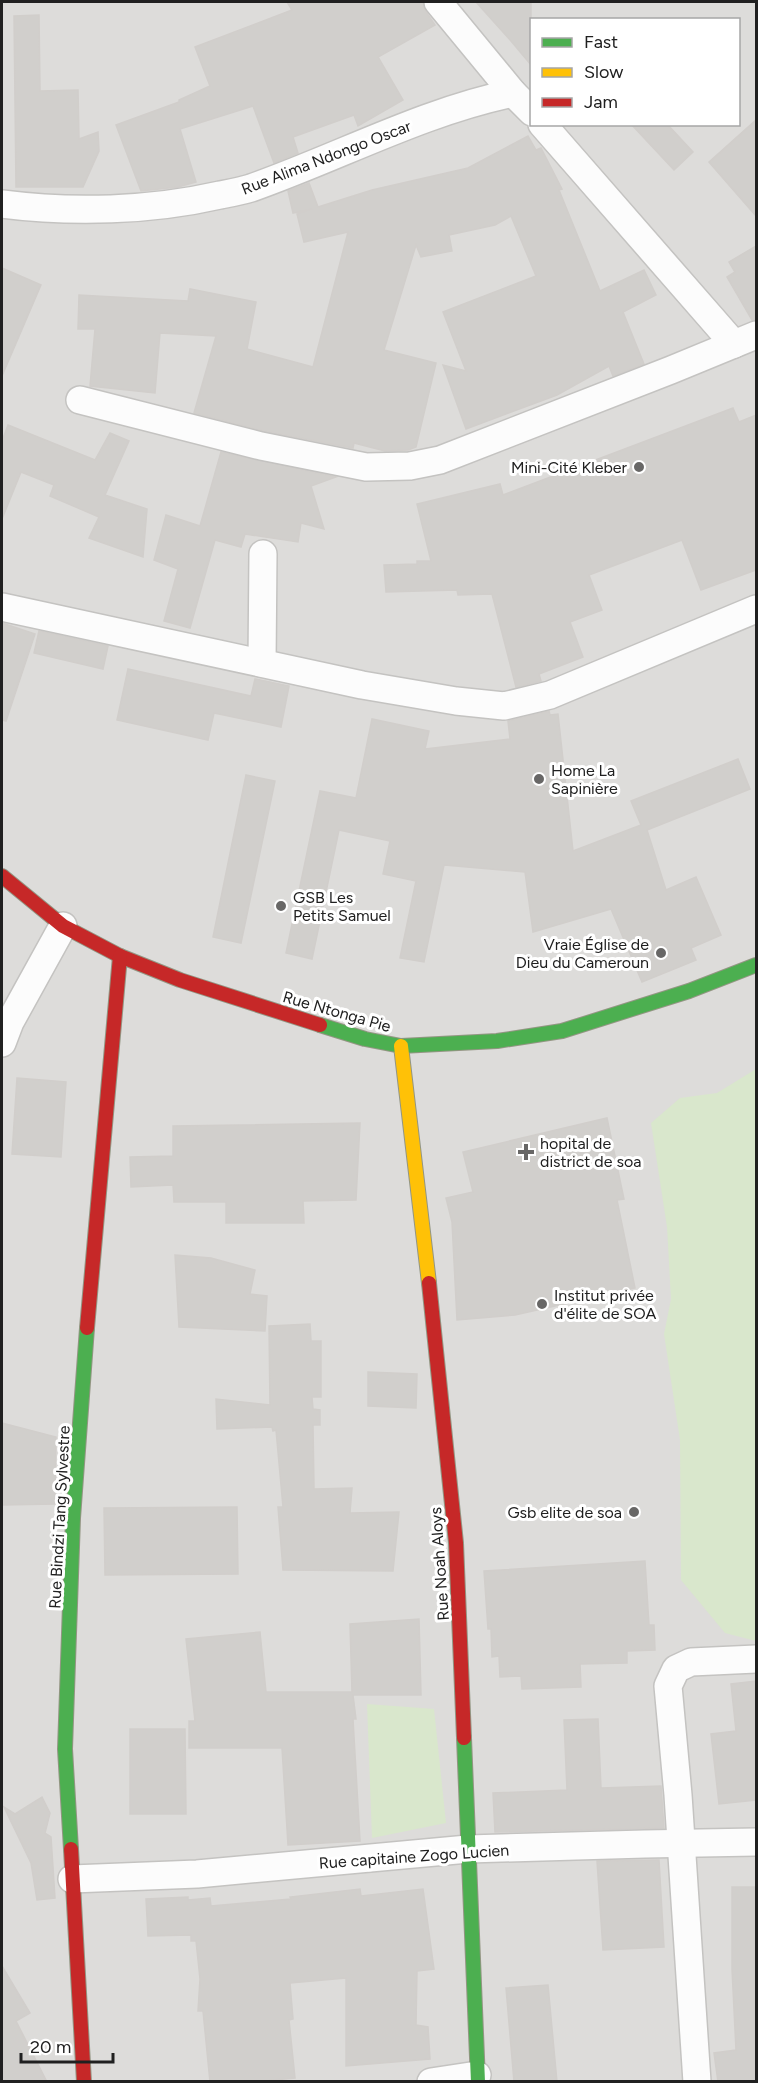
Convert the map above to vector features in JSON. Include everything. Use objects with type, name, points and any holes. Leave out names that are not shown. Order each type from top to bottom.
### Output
[{"type":"street","points":[[438,2],[522,103]]},
{"type":"street","name":"Rue Alima Ndongo Oscar","points":[[2,204],[110,209],[165,205],[203,199],[249,188],[461,106],[522,103]]},
{"type":"street","points":[[80,400],[261,446],[366,467],[410,466],[440,460],[745,339],[544,126]]},
{"type":"street","points":[[261,663],[263,554]]},
{"type":"street","points":[[2,607],[374,687],[456,701],[504,706],[550,696],[756,609]]},
{"type":"street","name":"Rue Ntonga Pie","points":[[2,876],[63,926],[120,956],[180,980],[365,1039],[401,1046],[497,1041],[562,1031],[689,991],[756,965]]},
{"type":"street","points":[[2,1043],[10,1022],[63,926]]},
{"type":"street","name":"Rue Bindzi Tang Sylvestre","points":[[84,2082],[65,1749],[73,1518],[90,1287],[120,956]]},
{"type":"street","name":"Rue Noah Aloys","points":[[401,1046],[420,1200],[456,1543],[478,2078]]},
{"type":"street","points":[[697,2082],[668,1686],[676,1670],[691,1662],[756,1659]]},
{"type":"street","name":"Rue capitaine Zogo Lucien","points":[[72,1879],[197,1874],[468,1849],[756,1842]]},
{"type":"street","points":[[431,2082],[478,2078]]},
{"type":"shaded area","points":[[2,2],[756,2],[756,2081],[2,2081]]},
{"type":"green space","points":[[756,1069],[756,1641],[725,1633],[681,1580],[680,1440],[664,1334],[671,1299],[667,1227],[651,1123],[680,1098],[717,1093]]},
{"type":"green space","points":[[367,1704],[434,1709],[446,1823],[372,1838]]},
{"type":"building","points":[[287,2],[423,2],[426,12],[435,25],[378,57],[403,100],[358,126],[354,115],[293,137],[298,153],[274,163],[253,106],[180,129],[196,182],[178,187],[141,191],[116,125],[179,102],[210,86],[195,47],[292,10]]},
{"type":"building","points":[[476,2],[531,2],[530,64]]},
{"type":"building","points":[[39,15],[40,91],[78,90],[79,139],[98,132],[99,151],[83,187],[16,187],[14,16]]},
{"type":"building","points":[[756,120],[756,216],[709,162]]},
{"type":"building","points":[[633,126],[669,126],[693,152],[674,170]]},
{"type":"building","points":[[528,136],[536,150],[541,148],[562,189],[559,190],[600,291],[644,270],[656,295],[623,312],[644,364],[613,376],[609,366],[557,395],[466,429],[443,365],[466,371],[443,312],[536,276],[511,216],[495,225],[449,235],[452,251],[421,257],[416,245],[384,350],[436,363],[416,447],[408,450],[385,451],[354,443],[353,448],[264,431],[194,413],[216,336],[160,333],[155,393],[90,386],[95,329],[78,329],[79,295],[188,301],[190,289],[256,302],[247,349],[313,367],[348,232],[304,242],[297,214],[312,209],[293,213],[288,191],[309,183],[318,207],[372,190],[468,168]]},
{"type":"building","points":[[756,246],[756,320],[752,320],[727,277],[735,272],[729,262]]},
{"type":"building","points":[[2,268],[41,285],[2,376]]},
{"type":"building","points":[[733,408],[739,422],[756,415],[756,570],[701,590],[682,540],[589,575],[602,610],[570,622],[583,657],[539,674],[541,681],[516,687],[492,594],[458,595],[457,590],[386,592],[384,565],[417,564],[417,561],[431,561],[417,504],[500,484],[503,495]]},
{"type":"building","points":[[8,425],[95,460],[110,433],[129,441],[105,495],[147,509],[143,557],[89,538],[99,517],[50,496],[54,485],[21,472],[2,519],[2,441]]},
{"type":"building","points":[[221,452],[336,477],[311,486],[324,529],[301,523],[298,542],[245,534],[241,547],[215,540],[190,628],[164,621],[178,569],[154,560],[166,515],[200,526]]},
{"type":"building","points":[[2,623],[35,634],[6,721],[2,720]]},
{"type":"building","points":[[39,631],[108,646],[103,669],[34,653]]},
{"type":"building","points":[[128,669],[251,696],[255,679],[289,686],[281,727],[214,713],[208,740],[117,720]]},
{"type":"building","points":[[549,711],[550,715],[558,714],[573,851],[641,825],[631,801],[738,759],[750,789],[647,830],[666,890],[696,877],[721,935],[691,948],[696,960],[642,982],[611,909],[533,932],[525,872],[444,865],[424,962],[400,958],[416,881],[383,874],[390,841],[339,830],[312,959],[286,953],[320,791],[356,798],[372,719],[429,731],[425,749],[510,739],[508,721]]},
{"type":"building","points":[[246,775],[275,781],[241,943],[213,937]]},
{"type":"building","points":[[17,1078],[66,1082],[61,1157],[12,1154]]},
{"type":"building","points":[[607,1118],[624,1199],[617,1200],[635,1288],[515,1315],[457,1320],[452,1222],[446,1198],[473,1192],[463,1152]]},
{"type":"building","points":[[360,1123],[356,1200],[303,1201],[304,1223],[226,1223],[226,1202],[174,1202],[173,1185],[131,1187],[130,1157],[173,1156],[173,1126]]},
{"type":"building","points":[[175,1255],[211,1258],[255,1270],[250,1294],[267,1296],[265,1331],[179,1327]]},
{"type":"building","points":[[310,1324],[311,1341],[321,1341],[321,1397],[312,1397],[313,1409],[320,1410],[320,1425],[313,1425],[314,1489],[352,1488],[350,1513],[399,1512],[393,1571],[283,1570],[278,1507],[283,1507],[276,1430],[273,1431],[272,1427],[217,1429],[216,1399],[270,1405],[269,1326]]},
{"type":"building","points":[[368,1372],[417,1374],[416,1408],[368,1406]]},
{"type":"building","points":[[2,1423],[56,1437],[55,1504],[2,1505]]},
{"type":"building","points":[[237,1507],[238,1574],[105,1575],[104,1508]]},
{"type":"building","points":[[645,1561],[649,1625],[654,1625],[655,1650],[627,1651],[627,1663],[580,1664],[581,1687],[522,1689],[521,1676],[500,1677],[499,1656],[492,1657],[484,1571]]},
{"type":"building","points":[[419,1619],[421,1695],[353,1695],[356,1719],[353,1719],[360,1841],[288,1845],[282,1748],[189,1748],[189,1721],[195,1721],[186,1639],[260,1632],[266,1692],[352,1692],[350,1624]]},
{"type":"building","points":[[756,1681],[756,1800],[719,1804],[711,1734],[736,1731],[731,1684]]},
{"type":"building","points":[[598,1719],[601,1788],[661,1786],[664,1828],[495,1832],[493,1793],[567,1790],[564,1720]]},
{"type":"building","points":[[130,1729],[185,1729],[186,1814],[130,1814]]},
{"type":"building","points":[[42,1797],[50,1813],[45,1833],[51,1837],[55,1898],[37,1900],[31,1863],[4,1807],[15,1814]]},
{"type":"building","points":[[659,1860],[664,1947],[603,1950],[597,1861]]},
{"type":"building","points":[[732,1887],[756,1887],[756,2082],[718,2082],[714,2053],[736,2050],[732,1969]]},
{"type":"building","points":[[360,1889],[361,1896],[423,1889],[434,1969],[417,1971],[416,2025],[428,2027],[430,2059],[346,2066],[346,1978],[290,1983],[293,2019],[289,2020],[295,2078],[251,2082],[210,2082],[203,2011],[198,2011],[200,1979],[196,1941],[191,1941],[191,1935],[148,1936],[146,1899],[210,1898],[211,1906],[291,1899],[290,1897]]},
{"type":"building","points":[[2,1966],[30,2013],[16,2021],[47,2082],[2,2082]]},
{"type":"building","points":[[548,1985],[557,2082],[514,2082],[506,1988]]},
{"type":"traffic: fast","points":[[320,1025],[365,1039],[401,1046],[497,1041],[562,1031],[689,991],[756,965]]},
{"type":"traffic: fast","points":[[71,1849],[65,1749],[73,1518],[87,1328]]},
{"type":"traffic: fast","points":[[464,1738],[478,2082]]},
{"type":"traffic: slow","points":[[401,1046],[429,1283]]},
{"type":"traffic: jam","points":[[2,876],[63,926],[120,956],[180,980],[320,1025]]},
{"type":"traffic: jam","points":[[87,1328],[120,956]]},
{"type":"traffic: jam","points":[[429,1283],[456,1543],[464,1738]]},
{"type":"traffic: jam","points":[[71,1849],[84,2082]]},
{"type":"place","name":"Mini-Cité Kleber","points":[[639,467]]},
{"type":"place","name":"Home La Sapinière","points":[[539,779]]},
{"type":"place","name":"GSB Les Petits Samuel","points":[[281,906]]},
{"type":"place","name":"Vraie Église de Dieu du Cameroun","points":[[661,953]]},
{"type":"place","name":"hopital de district de soa","points":[[526,1152]]},
{"type":"place","name":"Institut privée d'élite de SOA","points":[[542,1304]]},
{"type":"place","name":"Gsb elite de soa","points":[[634,1512]]}]
